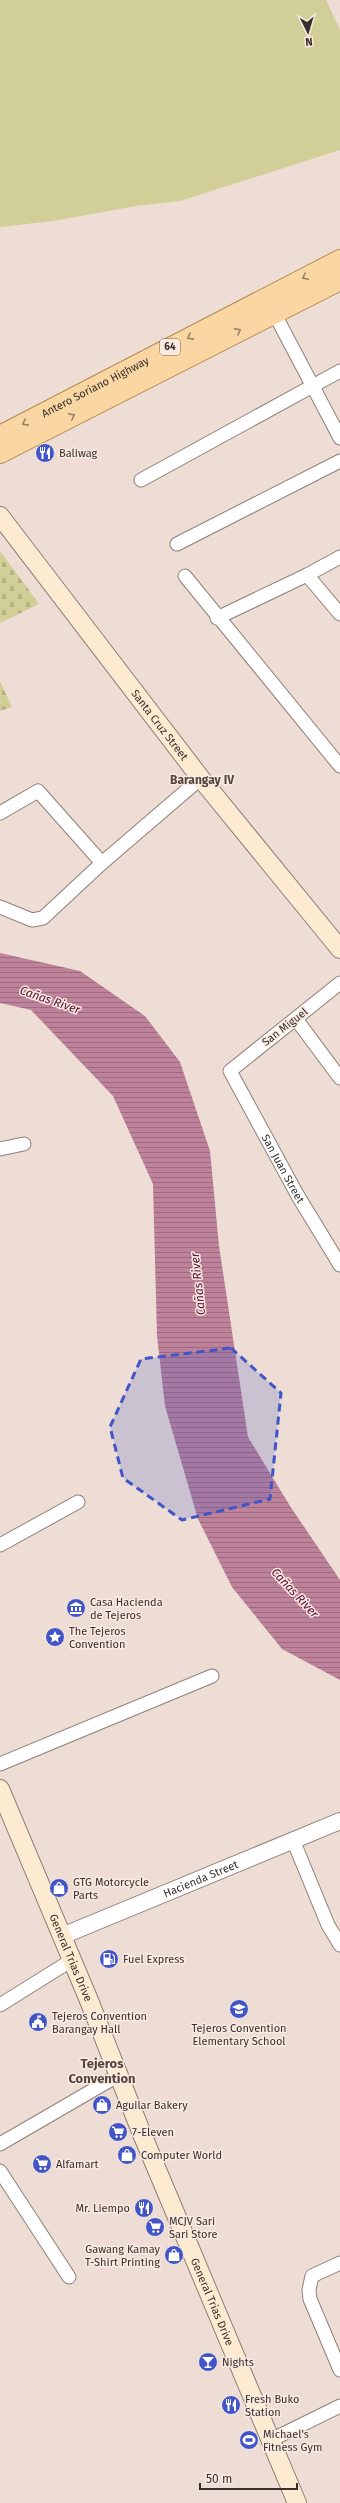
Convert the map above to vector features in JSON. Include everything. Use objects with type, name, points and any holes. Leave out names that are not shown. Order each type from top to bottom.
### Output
[{"type":"main road","name":"Antero Soriano Highway","points":[[0,453],[270,305],[340,260]]},
{"type":"main road","name":"Antero Soriano Highway","points":[[0,436],[270,305],[340,280]]},
{"type":"main road","name":"Santa Cruz Street","points":[[0,516],[201,778],[340,949]]},
{"type":"main road","name":"General Trias Drive","points":[[0,1789],[297,2503]]},
{"type":"street","points":[[270,305],[340,438]]},
{"type":"street","points":[[141,480],[340,371]]},
{"type":"street","points":[[177,544],[340,461]]},
{"type":"street","points":[[218,618],[307,575],[340,557]]},
{"type":"street","points":[[307,575],[340,614]]},
{"type":"street","points":[[185,576],[340,766]]},
{"type":"street","points":[[0,907],[32,920],[43,918],[102,863],[201,778]]},
{"type":"street","points":[[0,813],[38,791],[102,863]]},
{"type":"street","name":"San Miguel","points":[[230,1071],[340,983]]},
{"type":"street","points":[[296,1019],[340,1078]]},
{"type":"street","name":"San Juan Street","points":[[230,1071],[298,1196],[340,1265]]},
{"type":"street","points":[[0,1149],[24,1144]]},
{"type":"street","points":[[0,1545],[78,1502]]},
{"type":"street","points":[[0,1764],[212,1676]]},
{"type":"street","name":"Hacienda Street","points":[[62,1936],[340,1821]]},
{"type":"street","points":[[293,1840],[330,1929],[340,1945]]},
{"type":"street","points":[[0,2005],[72,1960]]},
{"type":"street","points":[[0,2144],[118,2075]]},
{"type":"street","points":[[0,2171],[69,2277]]},
{"type":"street","points":[[340,2263],[312,2276],[309,2290],[340,2370]]},
{"type":"street","points":[[271,2440],[340,2406]]},
{"type":"highlighted area","points":[[231,1348],[281,1393],[270,1499],[182,1520],[123,1478],[110,1427],[141,1359]]},
{"type":"green space","points":[[0,0],[326,0],[340,30],[340,150],[180,201],[136,206],[53,221],[0,227]]},
{"type":"green space","points":[[0,551],[39,604],[0,623]]},
{"type":"green space","points":[[0,681],[12,707],[0,711]]},
{"type":"water","name":"Cañas River","points":[[0,953],[80,971],[145,1016],[180,1062],[210,1151],[219,1246],[248,1437],[290,1506],[340,1580],[340,1680],[282,1649],[232,1587],[198,1519],[165,1406],[157,1336],[153,1184],[113,1096],[31,1010],[0,1003]]},
{"type":"place","name":"Baliwag","points":[[45,453]]},
{"type":"place","name":"Casa Hacienda de Tejeros","points":[[76,1608]]},
{"type":"place","name":"The Tejeros Convention","points":[[55,1637]]},
{"type":"place","name":"GTG Motorcycle Parts","points":[[59,1888]]},
{"type":"place","name":"Fuel Express","points":[[109,1959]]},
{"type":"place","name":"Tejeros Convention Elementary School","points":[[239,2009]]},
{"type":"place","name":"Tejeros Convention Barangay Hall","points":[[38,2022]]},
{"type":"place","name":"Aguilar Bakery","points":[[102,2105]]},
{"type":"place","name":"7-Eleven","points":[[118,2132]]},
{"type":"place","name":"Computer World","points":[[127,2155]]},
{"type":"place","name":"Alfamart","points":[[42,2164]]},
{"type":"place","name":"Mr. Liempo","points":[[144,2208]]},
{"type":"place","name":"MCJV Sari Sari Store","points":[[155,2227]]},
{"type":"place","name":"Gawang Kamay T-Shirt Printing","points":[[174,2255]]},
{"type":"place","name":"Nights","points":[[208,2362]]},
{"type":"place","name":"Fresh Buko Station","points":[[231,2405]]},
{"type":"place","name":"Michael's Fitness Gym","points":[[249,2440]]},
{"type":"district","name":"Barangay IV","points":[[202,780]]},
{"type":"district","name":"Tejeros Convention","points":[[102,2070]]}]
